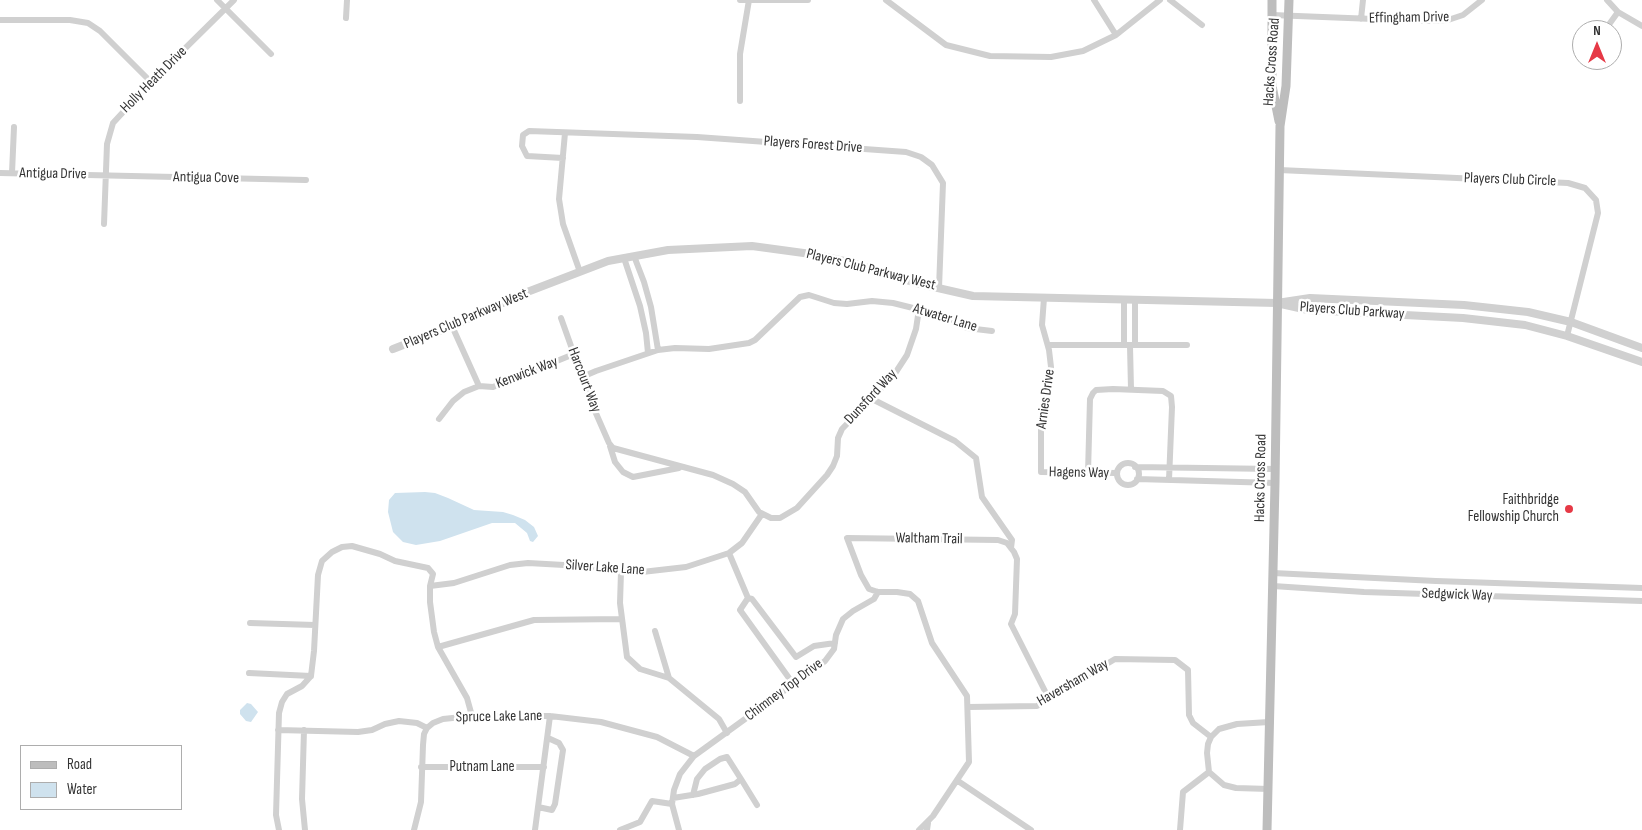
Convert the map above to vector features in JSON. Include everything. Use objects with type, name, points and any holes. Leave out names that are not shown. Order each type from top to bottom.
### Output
[{"type":"main road","name":"Hacks Cross Road","points":[[1272,0],[1272,86],[1280,126]]},
{"type":"main road","name":"Hacks Cross Road","points":[[1267,830],[1275,483],[1280,126],[1286,86],[1289,0]]},
{"type":"street","points":[[218,0],[271,54]]},
{"type":"street","name":"Holly Heath Drive","points":[[104,224],[107,144],[113,123],[151,82],[234,0]]},
{"type":"street","points":[[346,18],[347,0]]},
{"type":"street","points":[[740,0],[808,0]]},
{"type":"street","points":[[740,101],[740,54],[749,0]]},
{"type":"street","points":[[886,0],[946,45],[990,56],[1051,57],[1083,51],[1116,35],[1160,0]]},
{"type":"street","points":[[1094,0],[1116,35]]},
{"type":"street","points":[[1170,0],[1202,25]]},
{"type":"street","name":"Effingham Drive","points":[[1361,18],[1363,0]]},
{"type":"street","name":"Effingham Drive","points":[[1272,15],[1448,20],[1463,15],[1482,0]]},
{"type":"street","points":[[1607,0],[1618,12],[1642,26]]},
{"type":"street","points":[[1612,20],[1618,12]]},
{"type":"street","points":[[0,20],[70,20],[88,23],[100,31],[151,82]]},
{"type":"street","points":[[12,173],[14,127]]},
{"type":"street","name":"Players Forest Drive","points":[[563,158],[527,156],[522,146],[523,135],[529,131],[697,136],[906,152],[921,157],[932,165],[943,183],[939,288]]},
{"type":"street","points":[[566,133],[559,199],[563,224],[580,272]]},
{"type":"street","name":"Players Club Circle","points":[[1279,170],[1568,183],[1584,188],[1596,200],[1598,213],[1568,336]]},
{"type":"street","name":"Antigua Drive","points":[[0,173],[105,175]]},
{"type":"street","name":"Antigua Cove","points":[[105,175],[306,180]]},
{"type":"street","name":"Players Club Parkway West","points":[[393,349],[452,326],[522,294],[608,261],[668,250],[752,246],[811,254],[839,260],[916,283],[973,296],[1277,303]]},
{"type":"street","points":[[634,256],[648,297],[658,350]]},
{"type":"street","points":[[582,377],[648,353],[638,300],[624,258]]},
{"type":"street","name":"Atwater Lane","points":[[648,353],[675,348],[710,349],[749,344],[800,297],[810,295],[834,303],[847,304],[872,301],[893,303],[949,317],[959,325],[967,328],[992,330]]},
{"type":"street","points":[[638,300],[648,297]]},
{"type":"street","name":"Arnies Drive","points":[[1041,472],[1042,423],[1051,367],[1042,318],[1044,298]]},
{"type":"street","name":"Players Club Parkway","points":[[1277,303],[1310,298],[1464,305],[1528,312],[1571,322],[1642,348]]},
{"type":"street","points":[[1124,300],[1124,329],[1130,346]]},
{"type":"street","points":[[1131,390],[1130,346],[1134,329],[1135,300]]},
{"type":"street","name":"Players Club Parkway","points":[[1277,303],[1308,310],[1463,318],[1525,325],[1568,336],[1642,362]]},
{"type":"street","name":"Dunsford Way","points":[[762,514],[771,518],[780,518],[797,508],[827,475],[837,456],[838,438],[842,429],[894,375],[907,355],[916,329],[919,309]]},
{"type":"street","points":[[643,320],[653,317]]},
{"type":"street","name":"Harcourt Way","points":[[561,318],[615,462],[633,478],[681,468]]},
{"type":"street","name":"Kenwick Way","points":[[452,326],[479,386]]},
{"type":"street","points":[[1124,329],[1134,329]]},
{"type":"street","points":[[1048,344],[1187,345]]},
{"type":"street","name":"Kenwick Way","points":[[439,419],[453,401],[464,392],[479,386],[493,387],[574,354]]},
{"type":"street","points":[[1088,473],[1090,399],[1093,393],[1096,390],[1163,391],[1171,396],[1172,407],[1169,480]]},
{"type":"street","points":[[872,399],[955,441],[976,458],[982,497],[1012,540],[1010,546],[1017,559],[1015,614],[1011,624],[1049,699]]},
{"type":"street","name":"Harcourt Way","points":[[608,442],[613,448],[681,468],[713,475],[733,484],[745,492],[762,514]]},
{"type":"street","name":"Hagens Way","points":[[1275,469],[1135,467],[1125,464],[1117,473],[1119,480],[1126,485],[1134,483],[1137,479],[1275,483]]},
{"type":"street","points":[[1135,467],[1138,472],[1137,479]]},
{"type":"street","points":[[1198,468],[1198,481]]},
{"type":"street","points":[[1242,468],[1242,482]]},
{"type":"street","name":"Hagens Way","points":[[1041,472],[1117,473]]},
{"type":"street","name":"Silver Lake Lane","points":[[430,586],[454,583],[510,565],[528,563],[600,567],[621,572],[642,572],[686,567],[729,553],[742,542],[762,514]]},
{"type":"street","name":"Waltham Trail","points":[[878,592],[869,589],[861,575],[847,538],[998,540],[1010,546]]},
{"type":"street","points":[[279,830],[276,815],[278,713],[282,702],[289,692],[306,683],[311,676],[318,575],[322,560],[332,552],[352,546],[380,554],[395,561],[428,568],[433,574],[430,586],[432,625],[438,647],[467,698],[472,716]]},
{"type":"street","points":[[729,553],[748,598],[752,599],[796,657],[814,646],[835,643]]},
{"type":"street","points":[[621,572],[620,603],[627,657],[640,669],[669,678],[719,719],[727,732]]},
{"type":"street","name":"Sedgwick Way","points":[[1273,573],[1427,581],[1642,588]]},
{"type":"street","name":"Sedgwick Way","points":[[1273,586],[1364,592],[1642,601]]},
{"type":"street","points":[[878,592],[910,594],[918,600],[932,643],[967,696],[970,762],[928,826],[923,825],[919,830]]},
{"type":"street","name":"Chimney Top Drive","points":[[672,801],[680,774],[694,756],[825,661],[834,649],[836,635],[843,619],[874,599],[878,592]]},
{"type":"street","points":[[748,598],[740,610],[794,685]]},
{"type":"street","points":[[438,647],[534,620],[622,619]]},
{"type":"street","points":[[250,624],[315,625]]},
{"type":"street","points":[[656,631],[669,678]]},
{"type":"street","name":"Haversham Way","points":[[968,707],[1037,706],[1115,659],[1175,660],[1188,670],[1189,715],[1193,723],[1211,737]]},
{"type":"street","points":[[249,673],[311,676]]},
{"type":"street","name":"Spruce Lake Lane","points":[[427,728],[430,724],[443,719],[472,716],[550,716],[600,722],[657,737],[694,756]]},
{"type":"street","points":[[535,830],[550,716]]},
{"type":"street","points":[[278,730],[365,731],[399,721],[417,723],[427,728],[424,734],[421,768],[421,802],[414,830]]},
{"type":"street","points":[[1268,789],[1224,784],[1209,772],[1207,753],[1211,737],[1219,728],[1269,722]]},
{"type":"street","points":[[304,730],[302,799],[305,830]]},
{"type":"street","points":[[538,808],[552,810],[555,804],[563,750],[559,743],[548,738]]},
{"type":"street","points":[[693,795],[698,779],[705,769],[720,759],[727,757],[757,805]]},
{"type":"street","name":"Putnam Lane","points":[[421,768],[544,767]]},
{"type":"street","points":[[1180,830],[1184,792],[1209,772]]},
{"type":"street","points":[[620,830],[640,822],[652,801],[672,801],[735,784],[741,779]]},
{"type":"street","points":[[958,781],[1031,830]]},
{"type":"street","points":[[672,801],[679,830]]},
{"type":"water","points":[[395,493],[435,493],[474,510],[503,512],[513,515],[525,520],[534,527],[538,536],[533,542],[530,541],[527,533],[515,523],[492,523],[440,541],[416,545],[403,542],[393,532],[388,512],[389,500]]},
{"type":"water","points":[[247,703],[251,704],[258,712],[251,722],[246,721],[240,714],[240,710]]},
{"type":"place","name":"Faithbridge Fellowship Church","points":[[1569,509]]}]
